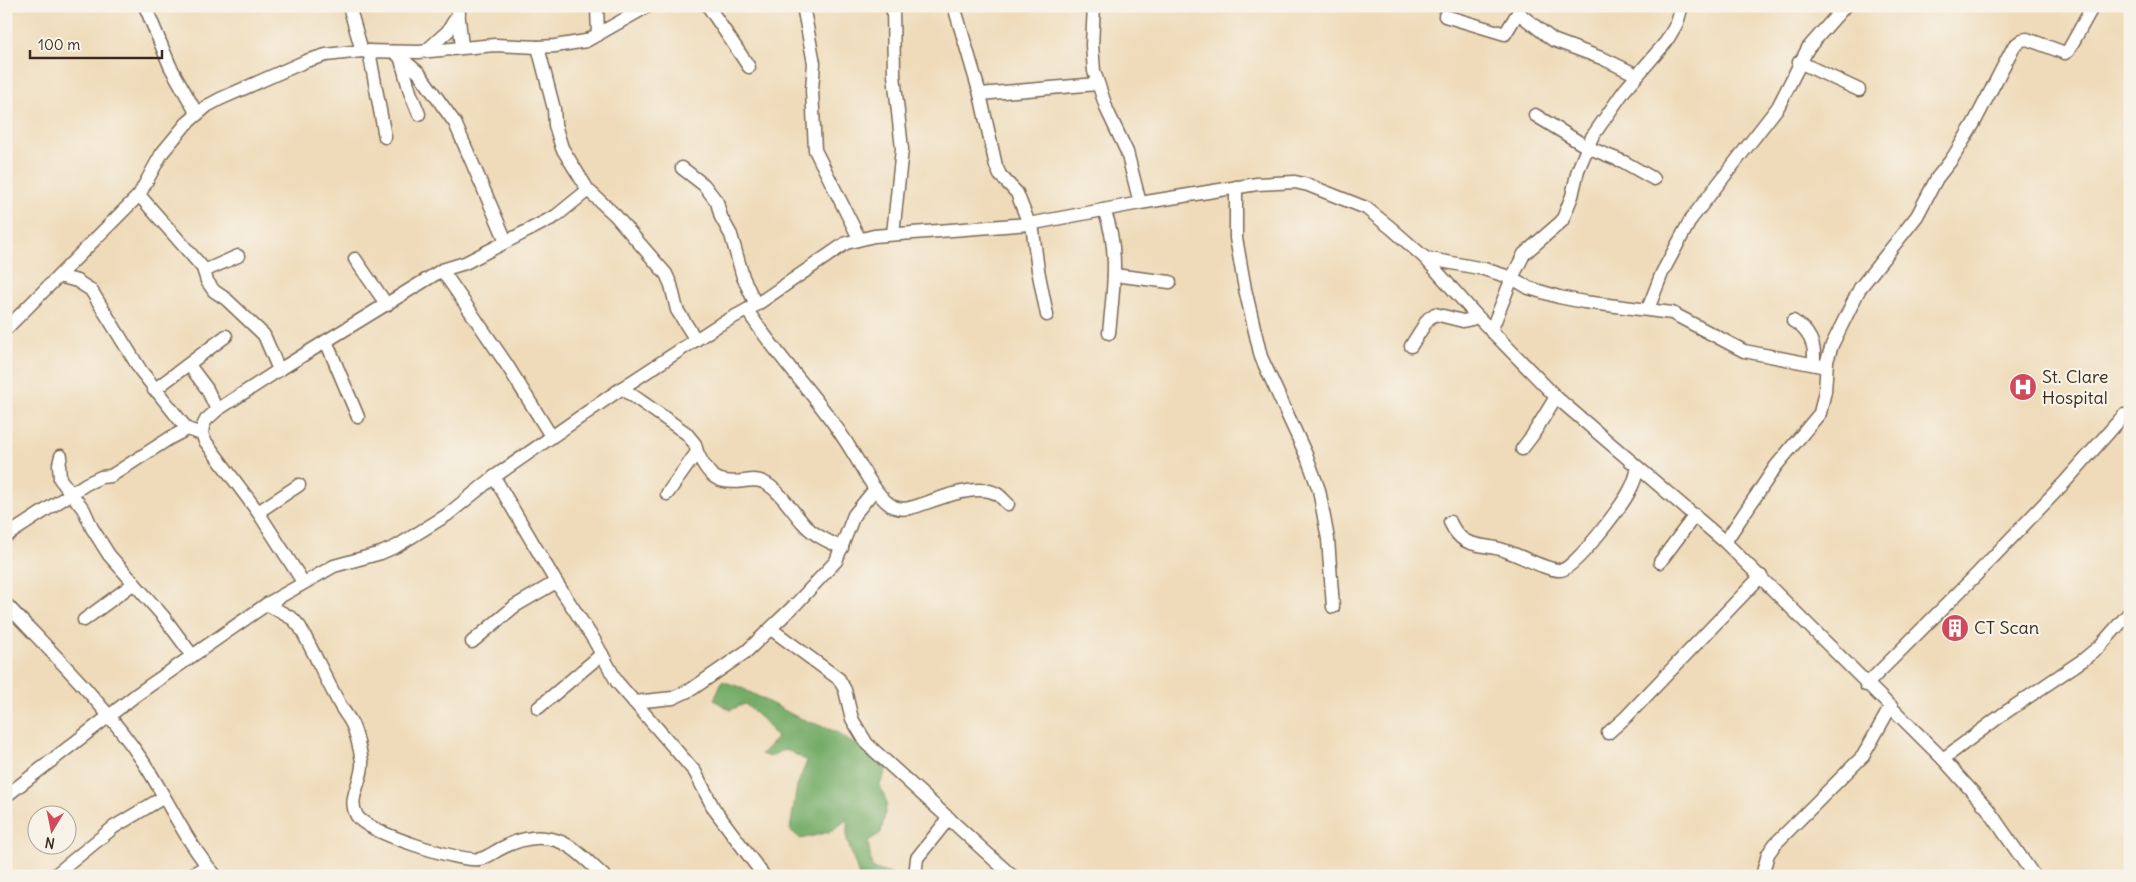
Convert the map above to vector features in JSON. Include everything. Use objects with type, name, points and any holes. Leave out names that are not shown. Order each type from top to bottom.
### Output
[{"type":"street","points":[[145,6],[170,66],[196,114]]},
{"type":"street","points":[[349,6],[366,51],[385,137]]},
{"type":"street","points":[[597,6],[598,35]]},
{"type":"street","points":[[6,329],[139,195],[162,153],[196,114],[226,96],[306,61],[326,55],[366,51],[397,54],[495,45],[538,47],[586,40],[648,6]]},
{"type":"street","points":[[708,6],[748,67]]},
{"type":"street","points":[[803,6],[814,63],[813,136],[815,150],[859,238]]},
{"type":"street","points":[[893,6],[894,75],[902,149],[893,234]]},
{"type":"street","points":[[954,6],[980,94],[996,166],[1000,175],[1017,193],[1031,224],[1047,315]]},
{"type":"street","points":[[1094,6],[1092,46],[1097,84],[1127,152],[1140,203]]},
{"type":"street","points":[[1491,331],[1512,278],[1524,254],[1562,221],[1588,147],[1601,124],[1637,75],[1666,42],[1677,23],[1682,6]]},
{"type":"street","points":[[1648,309],[1662,273],[1691,218],[1778,106],[1799,62],[1815,38],[1845,6]]},
{"type":"street","points":[[1725,542],[1776,466],[1820,413],[1825,391],[1826,367],[1832,345],[1860,288],[1917,216],[1937,178],[1952,159],[1974,123],[2014,46],[2027,39],[2065,53],[2068,51],[2093,6]]},
{"type":"street","points":[[458,9],[462,47]]},
{"type":"street","points":[[426,51],[448,31],[458,9]]},
{"type":"street","points":[[1519,9],[1522,16],[1554,40],[1604,58],[1637,75]]},
{"type":"street","points":[[1445,16],[1506,34],[1519,9]]},
{"type":"street","points":[[538,47],[562,148],[588,190],[615,215],[666,274],[671,285],[677,310],[696,340]]},
{"type":"street","points":[[397,54],[419,114]]},
{"type":"street","points":[[397,54],[424,78],[455,123],[506,241]]},
{"type":"street","points":[[1799,62],[1827,77],[1859,90]]},
{"type":"street","points":[[980,94],[1097,84]]},
{"type":"street","points":[[1535,115],[1588,147],[1624,162],[1654,179]]},
{"type":"street","points":[[682,168],[704,185],[717,202],[721,217],[731,236],[751,308],[763,334],[831,419],[876,489],[891,505],[902,509],[910,508],[950,495],[977,490],[988,490],[997,494],[1008,504]]},
{"type":"street","points":[[6,796],[111,717],[136,695],[267,604],[334,566],[381,553],[397,546],[447,515],[494,477],[551,436],[696,340],[751,308],[846,243],[859,238],[893,234],[1031,224],[1236,187],[1274,182],[1295,182],[1308,185],[1366,208],[1425,258],[1491,331],[1556,397],[1725,542],[1761,576],[1866,685],[1891,706],[1943,759],[1987,808],[2034,876]]},
{"type":"street","points":[[1236,187],[1236,238],[1245,289],[1261,357],[1307,457],[1319,490],[1328,539],[1333,607]]},
{"type":"street","points":[[303,582],[258,512],[205,441],[202,434],[206,420],[217,410],[278,370],[387,306],[442,270],[465,263],[556,216],[588,190]]},
{"type":"street","points":[[139,195],[204,272],[207,281],[214,291],[226,299],[264,334],[278,370]]},
{"type":"street","points":[[1104,210],[1111,229],[1114,275],[1109,333]]},
{"type":"street","points":[[204,272],[238,256]]},
{"type":"street","points":[[1425,258],[1484,269],[1512,278],[1529,288],[1559,297],[1593,304],[1672,313],[1744,351],[1826,367]]},
{"type":"street","points":[[356,259],[387,306]]},
{"type":"street","points":[[442,270],[507,365],[551,436]]},
{"type":"street","points":[[1114,275],[1170,282]]},
{"type":"street","points":[[60,276],[77,281],[92,290],[113,328],[154,390],[180,419],[187,430]]},
{"type":"street","points":[[1411,346],[1428,319],[1435,314],[1463,321],[1472,320],[1475,314]]},
{"type":"street","points":[[1793,321],[1801,326],[1812,341],[1815,354],[1813,364]]},
{"type":"street","points":[[154,390],[226,336]]},
{"type":"street","points":[[326,341],[358,417]]},
{"type":"street","points":[[189,364],[207,389],[217,410]]},
{"type":"street","points":[[622,388],[686,433],[695,444],[705,470],[717,478],[729,482],[758,480],[770,486],[792,509],[803,524],[816,535],[842,548]]},
{"type":"street","points":[[1522,449],[1556,397]]},
{"type":"street","points":[[1866,685],[2064,483],[2124,415]]},
{"type":"street","points":[[6,536],[40,512],[95,479],[111,476],[170,438],[187,430],[202,434]]},
{"type":"street","points":[[667,494],[697,452]]},
{"type":"street","points":[[61,456],[59,464],[60,479],[84,510],[92,528],[109,555],[163,616],[192,655]]},
{"type":"street","points":[[1450,522],[1456,535],[1462,540],[1502,550],[1554,569],[1565,570],[1590,544],[1622,504],[1631,489],[1638,468]]},
{"type":"street","points":[[494,477],[556,582],[602,654],[617,682],[695,772],[714,810],[764,876]]},
{"type":"street","points":[[258,512],[298,485]]},
{"type":"street","points":[[634,702],[674,698],[692,689],[748,651],[836,561],[854,515],[876,489]]},
{"type":"street","points":[[1660,562],[1695,516]]},
{"type":"street","points":[[1608,733],[1626,717],[1761,576]]},
{"type":"street","points":[[472,642],[515,606],[556,582]]},
{"type":"street","points":[[84,620],[133,584]]},
{"type":"street","points":[[6,604],[111,717],[144,763],[207,866],[216,876]]},
{"type":"street","points":[[267,604],[293,620],[300,627],[340,705],[352,724],[362,761],[360,778],[353,796],[353,807],[360,821],[370,828],[435,852],[473,859],[486,857],[520,840],[530,838],[553,839],[567,846],[604,876]]},
{"type":"street","points":[[1943,759],[2003,714],[2083,660],[2100,646],[2130,612]]},
{"type":"street","points":[[771,629],[839,679],[845,690],[852,719],[867,744],[1012,876]]},
{"type":"street","points":[[538,708],[602,654]]},
{"type":"street","points":[[1762,876],[1768,854],[1775,844],[1863,756],[1891,706]]},
{"type":"street","points":[[54,876],[114,827],[164,797]]},
{"type":"street","points":[[914,876],[917,858],[949,818]]},
{"type":"street","points":[[189,876],[207,866]]},
{"type":"green space","points":[[722,681],[740,687],[797,717],[837,732],[852,743],[876,753],[888,765],[880,785],[887,803],[881,833],[868,841],[872,868],[898,876],[859,876],[847,840],[847,819],[833,831],[801,839],[790,830],[797,786],[807,761],[786,749],[769,757],[761,754],[777,738],[763,720],[745,704],[730,710],[714,700]]},
{"type":"place","name":"St. Clare Hospital","points":[[2023,387]]},
{"type":"place","name":"CT Scan","points":[[1955,628]]}]
